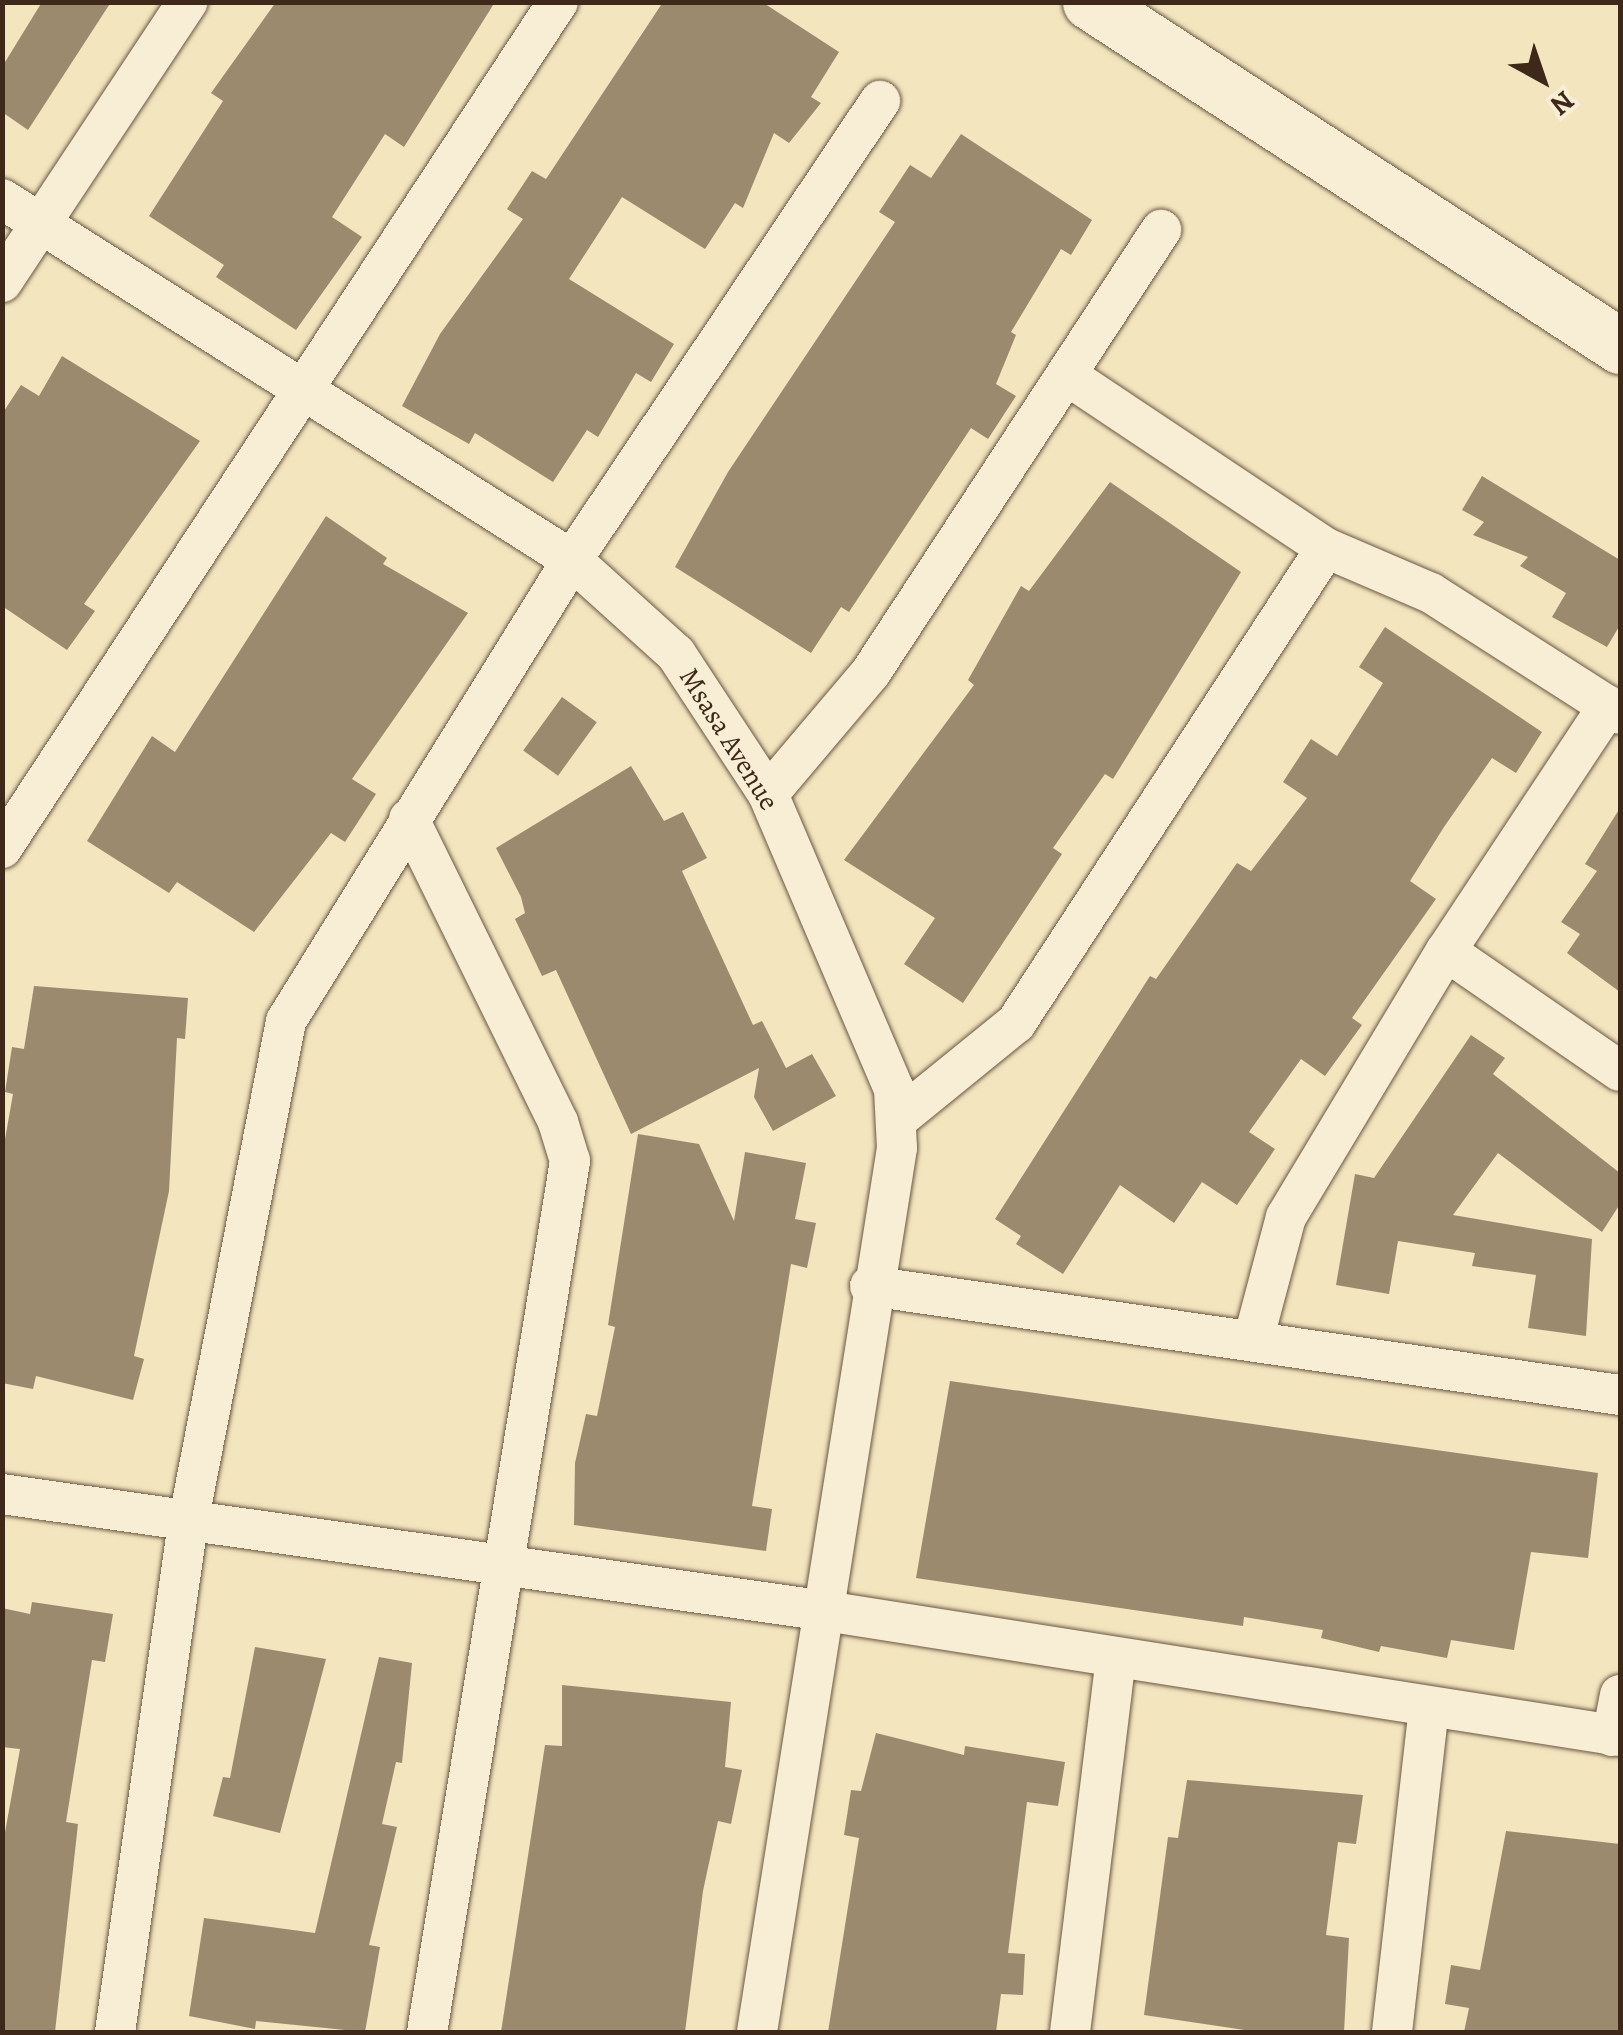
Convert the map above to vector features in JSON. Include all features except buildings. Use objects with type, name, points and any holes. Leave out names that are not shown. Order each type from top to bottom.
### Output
[{"type":"street","points":[[2,282],[187,2]]},
{"type":"street","points":[[2,848],[306,394],[558,2]]},
{"type":"street","points":[[1090,2],[1620,346]]},
{"type":"street","points":[[115,2032],[188,1522],[277,1049],[298,993],[572,560],[880,101]]},
{"type":"street","name":"Msasa Avenue","points":[[2,198],[572,560],[676,654],[768,794],[894,1089],[899,1118],[819,1610],[757,2032]]},
{"type":"street","points":[[768,794],[871,672],[1162,230]]},
{"type":"street","points":[[1068,376],[1326,548],[1430,594],[1614,710],[1446,951],[1286,1217],[1254,1337]]},
{"type":"street","points":[[899,1118],[1016,1022],[1326,548]]},
{"type":"street","points":[[408,819],[558,1122],[570,1161],[498,1565],[427,2032]]},
{"type":"street","points":[[1446,951],[1620,1071]]},
{"type":"street","points":[[870,1286],[1254,1337],[1620,1395]]},
{"type":"street","points":[[2,1494],[819,1610],[1616,1736],[1620,1695]]},
{"type":"street","points":[[1070,2032],[1116,1659]]},
{"type":"street","points":[[1392,2032],[1429,1709]]}]
